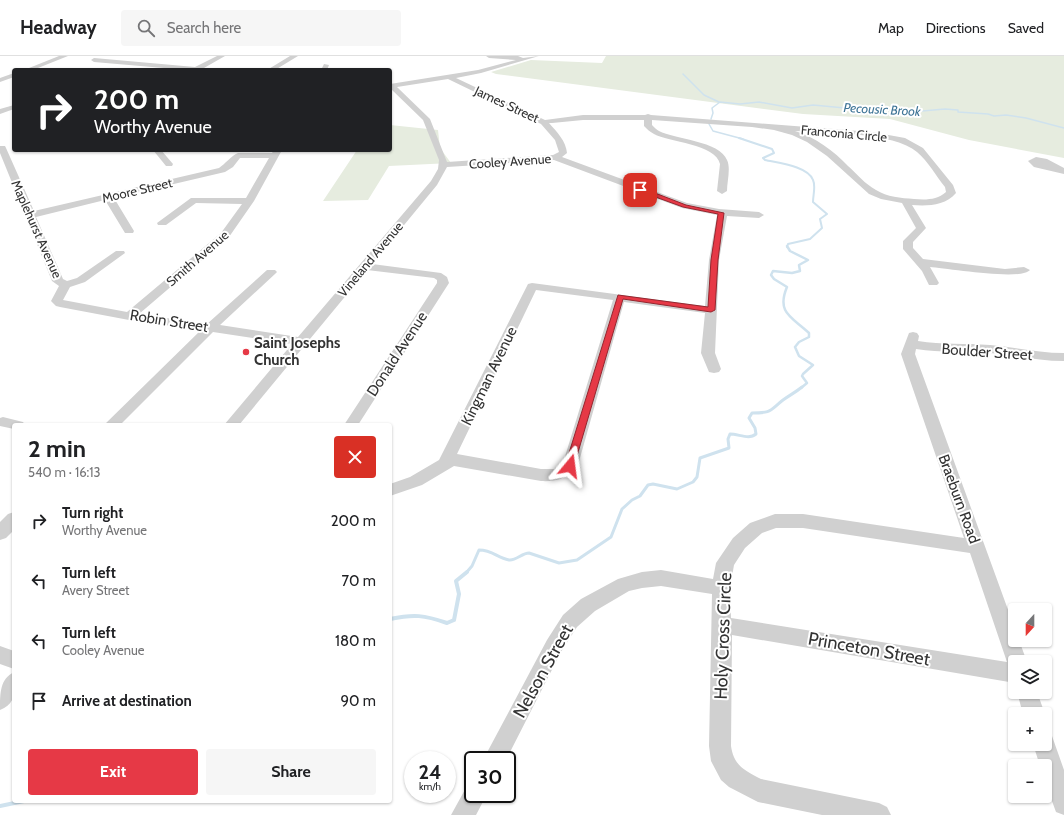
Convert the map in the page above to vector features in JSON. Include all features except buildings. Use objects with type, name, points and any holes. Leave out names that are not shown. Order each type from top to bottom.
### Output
[{"type":"street","points":[[32,68],[65,56]]},
{"type":"street","points":[[197,68],[222,56]]},
{"type":"street","points":[[274,68],[295,56]]},
{"type":"street","points":[[489,56],[532,57]]},
{"type":"street","points":[[392,86],[451,78],[492,70],[532,57]]},
{"type":"street","points":[[139,64],[152,59]]},
{"type":"street","points":[[94,60],[184,68]]},
{"type":"street","points":[[0,80],[12,76]]},
{"type":"street","name":"James Street","points":[[451,78],[544,122],[554,133],[562,148],[563,153],[555,156]]},
{"type":"street","points":[[392,87],[426,118],[436,139],[443,165]]},
{"type":"street","points":[[0,112],[12,104]]},
{"type":"street","points":[[648,116],[648,126],[654,132],[666,137],[694,142],[718,154],[723,159],[722,191]]},
{"type":"street","name":"Franconia Circle","points":[[544,122],[572,117],[648,116],[877,135],[898,139],[911,144],[920,150],[950,187],[951,193],[943,199],[934,201],[905,201],[889,198],[873,192],[863,186],[842,165],[816,144],[801,136],[774,127]]},
{"type":"street","name":"Maplehurst Avenue","points":[[3,148],[58,281],[66,285]]},
{"type":"street","points":[[159,152],[169,164]]},
{"type":"street","points":[[237,153],[277,153]]},
{"type":"street","name":"Moore Street","points":[[30,215],[222,170],[230,165],[237,153]]},
{"type":"street","name":"Smith Avenue","points":[[129,316],[218,243],[230,229],[249,201],[277,153]]},
{"type":"street","name":"Cooley Avenue","points":[[443,165],[555,156],[681,205],[722,213],[759,215]]},
{"type":"street","name":"Vineland Avenue","points":[[233,423],[434,183],[443,165]]},
{"type":"street","points":[[108,196],[129,231]]},
{"type":"street","points":[[162,223],[194,200],[249,201]]},
{"type":"street","points":[[905,201],[920,226],[920,229],[907,244],[909,252],[929,273],[933,283]]},
{"type":"street","points":[[714,369],[708,353],[714,260],[722,213]]},
{"type":"street","points":[[66,285],[81,280],[120,253]]},
{"type":"street","points":[[919,262],[1005,272],[1024,270]]},
{"type":"street","name":"Donald Avenue","points":[[352,423],[442,283],[443,279],[437,275],[365,266]]},
{"type":"street","points":[[113,423],[210,328],[271,272]]},
{"type":"street","name":"Robin Street","points":[[66,285],[58,298],[57,301],[60,303],[129,316],[301,341]]},
{"type":"street","name":"Kingman Avenue","points":[[444,465],[496,362],[532,286],[620,297]]},
{"type":"street","points":[[392,489],[409,484],[452,460],[540,475],[559,474],[570,466],[620,297],[711,310]]},
{"type":"street","name":"Boulder Street","points":[[912,340],[936,348],[990,349],[1044,357],[1064,357]]},
{"type":"street","name":"Braeburn Road","points":[[912,340],[908,354],[1015,655]]},
{"type":"street","points":[[3,422],[12,424]]},
{"type":"street","points":[[0,533],[12,521]]},
{"type":"street","name":"Holy Cross Circle","points":[[879,815],[758,790],[744,784],[729,772],[722,761],[720,746],[722,625],[721,588],[725,563],[734,549],[756,528],[775,521],[803,521],[977,547]]},
{"type":"street","name":"Nelson Street","points":[[499,751],[554,646],[570,620],[588,605],[625,584],[642,580],[661,578],[721,588]]},
{"type":"street","name":"Princeton Street","points":[[722,625],[1008,672]]},
{"type":"street","points":[[0,655],[12,659]]},
{"type":"street","points":[[0,700],[12,685]]},
{"type":"street","points":[[1046,751],[1064,804]]},
{"type":"street","points":[[463,815],[470,803]]},
{"type":"shaded area","points":[[606,56],[1064,56],[1064,158],[969,140],[890,119],[803,114],[496,74],[491,72],[531,60],[602,63]]},
{"type":"shaded area","points":[[392,125],[438,130],[440,148],[451,163],[389,166],[368,200],[323,201],[356,152],[392,152]]},
{"type":"waterway","points":[[683,74],[704,95],[719,102]]},
{"type":"waterway","name":"Pecousic Brook","points":[[711,119],[713,113],[712,108],[720,102],[740,104],[759,102],[792,108],[813,105],[845,108],[877,108],[911,112],[945,109],[958,110],[958,112],[988,114],[994,116],[1006,115],[1026,118],[1064,128]]},
{"type":"waterway","name":"Pecousic Brook","points":[[709,124],[713,131],[743,139]]},
{"type":"waterway","name":"Pecousic Brook","points":[[739,138],[772,149],[774,153],[763,158],[765,160],[799,168],[810,175],[814,182],[813,202],[827,214],[820,219],[822,228],[810,239],[788,244],[787,246]]},
{"type":"waterway","name":"Pecousic Brook","points":[[787,246],[790,251],[808,260],[799,265],[800,271],[792,273],[773,271],[771,275],[774,279],[787,287],[783,303],[788,314],[809,333],[809,337],[799,342],[795,347],[799,356],[813,365],[803,374],[802,376],[807,383],[801,388]]},
{"type":"waterway","name":"Pecousic Brook","points":[[467,572],[472,566],[479,550],[488,551],[501,558],[509,560],[529,553],[559,563],[577,560],[611,537],[622,509],[632,500],[640,496],[648,485],[653,484],[677,489],[693,482],[697,477],[700,458],[729,448],[728,439],[730,434],[747,437],[756,434],[755,428],[749,418],[752,413],[763,413],[770,411],[802,387]]},
{"type":"waterway","name":"Pecousic Brook","points":[[392,619],[406,616],[419,616],[432,618],[447,623],[454,620],[459,594],[456,581],[467,572]]},
{"type":"waterway","name":"Pecousic Brook","points":[[0,806],[14,803]]},
{"type":"place","name":"Saint Josephs Church","points":[[246,352]]},
{"type":"route","points":[[570,466],[620,297],[711,310],[714,260],[722,213],[674,203],[640,190]]}]
